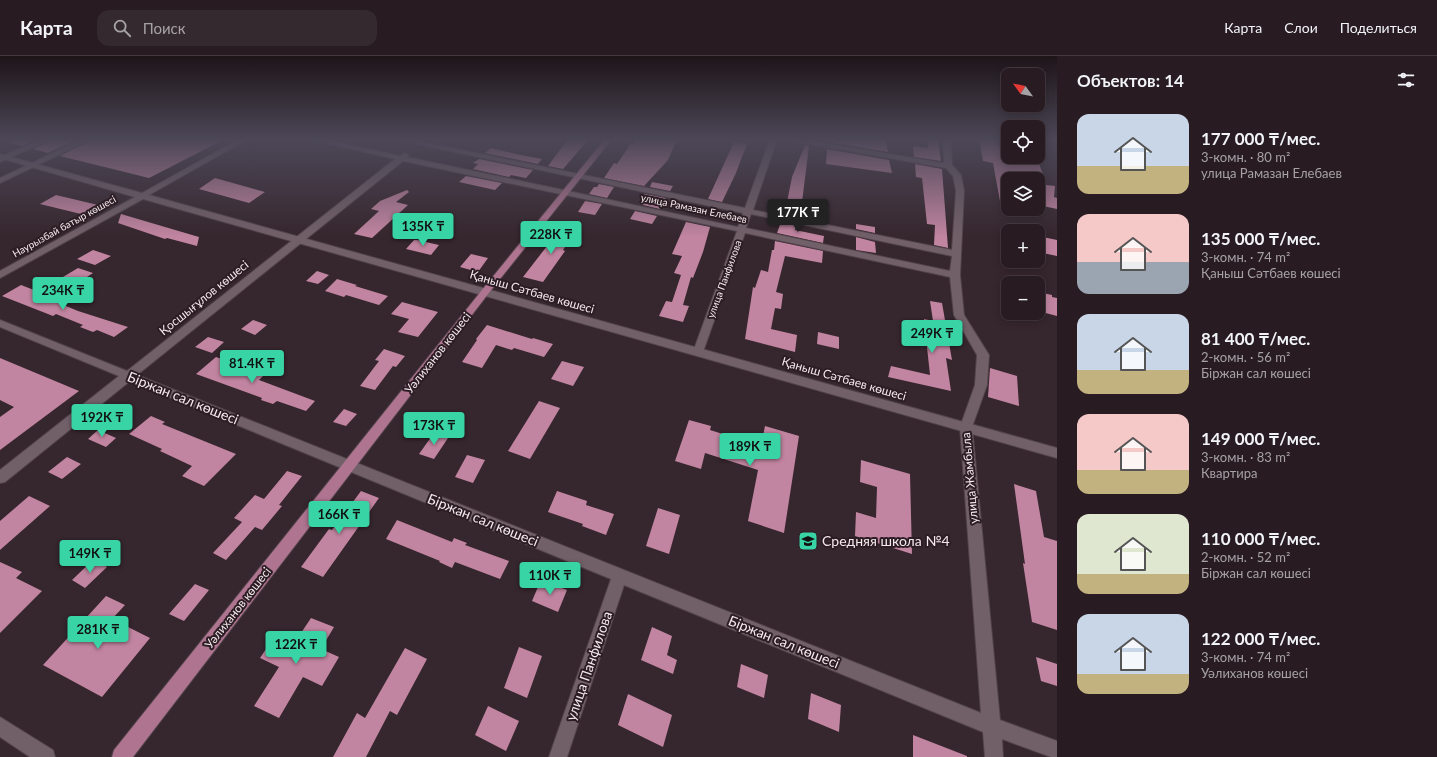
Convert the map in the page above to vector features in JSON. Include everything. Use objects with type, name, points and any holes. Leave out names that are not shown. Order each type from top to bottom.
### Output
[{"type":"main road","name":"Уәлиханов көшесі","points":[[121,757],[486,292],[583,172]]},
{"type":"street","points":[[0,181],[20,172]]},
{"type":"street","name":"Қаныш Сәтбаев көшесі","points":[[54,172],[1057,453]]},
{"type":"street","name":"Наурызбай батыр көшесі","points":[[0,274],[185,172]]},
{"type":"street","name":"Қосшығұлов көшесі","points":[[0,478],[384,172]]},
{"type":"street","name":"улица Рамазан Елебаев","points":[[462,172],[955,275]]},
{"type":"street","name":"улица Рамазан Елебаев","points":[[555,172],[956,254]]},
{"type":"street","name":"улица Панфилова","points":[[698,352],[762,172]]},
{"type":"street","name":"улица Жамбыла","points":[[954,172],[957,175],[960,190],[955,275],[959,315],[983,355],[981,385],[966,427],[994,757]]},
{"type":"street","name":"Біржан сал көшесі","points":[[0,323],[992,726],[1057,750]]},
{"type":"street","name":"улица Панфилова","points":[[558,757],[620,575]]},
{"type":"street","points":[[0,726],[46,757]]},
{"type":"building","points":[[124,172],[161,172],[149,178]]},
{"type":"building","points":[[485,172],[532,172],[526,178],[511,175],[509,177]]},
{"type":"building","points":[[608,172],[657,172],[644,186],[604,178]]},
{"type":"building","points":[[720,172],[736,172],[722,202],[708,199]]},
{"type":"building","points":[[794,172],[806,172],[802,202],[799,202],[797,217],[782,214],[784,206],[786,207]]},
{"type":"building","points":[[916,172],[942,172],[948,248],[934,245],[935,225],[927,224],[922,178],[916,177]]},
{"type":"building","points":[[995,172],[1042,172],[1001,172],[1001,207]]},
{"type":"building","points":[[466,176],[502,183],[495,190],[459,182]]},
{"type":"building","points":[[215,178],[265,192],[249,203],[199,189]]},
{"type":"building","points":[[652,182],[673,186],[670,191],[650,187]]},
{"type":"building","points":[[599,184],[614,187],[607,198],[589,194],[594,187],[597,187]]},
{"type":"building","points":[[1045,185],[1055,186],[1054,197],[1057,198],[1057,209],[1045,206]]},
{"type":"building","points":[[407,190],[409,192],[396,202],[408,205],[372,238],[354,234],[379,211],[371,209],[380,201]]},
{"type":"building","points":[[645,194],[666,198],[660,209],[639,204]]},
{"type":"building","points":[[56,195],[98,205],[81,214],[40,204]]},
{"type":"building","points":[[585,201],[602,204],[595,215],[578,212]]},
{"type":"building","points":[[635,211],[657,216],[652,224],[630,219]]},
{"type":"building","points":[[121,214],[199,237],[197,246],[167,238],[165,239],[118,223]]},
{"type":"building","points":[[686,222],[710,227],[703,252],[693,278],[691,277],[683,305],[689,306],[683,322],[659,316],[666,301],[672,302],[681,275],[674,273],[682,256],[672,254]]},
{"type":"building","points":[[781,222],[796,225],[795,230],[824,236],[823,243],[777,233]]},
{"type":"building","points":[[566,223],[579,226],[563,250],[565,251],[543,282],[523,277],[547,246],[549,247]]},
{"type":"building","points":[[856,224],[875,227],[875,233],[856,229]]},
{"type":"building","points":[[856,237],[875,242],[876,253],[856,250]]},
{"type":"building","points":[[1045,237],[1057,240],[1057,256],[1045,253]]},
{"type":"building","points":[[414,240],[439,245],[431,255],[406,249]]},
{"type":"building","points":[[775,241],[823,251],[822,263],[785,256],[776,292],[783,294],[781,309],[775,308],[771,329],[797,335],[795,352],[745,339],[753,287],[755,288],[761,270],[768,272]]},
{"type":"building","points":[[93,250],[111,256],[95,265],[77,259]]},
{"type":"building","points":[[471,254],[488,258],[478,272],[460,267]]},
{"type":"building","points":[[78,268],[93,273],[78,283],[63,277]]},
{"type":"building","points":[[317,271],[329,275],[318,284],[306,281]]},
{"type":"building","points":[[337,279],[388,296],[379,305],[346,295],[344,297],[325,291]]},
{"type":"building","points":[[21,285],[47,295],[44,297],[78,311],[128,327],[114,337],[97,330],[93,332],[80,327],[83,325],[56,314],[53,316],[2,296]]},
{"type":"building","points":[[1045,294],[1057,298],[1057,316],[1045,313]]},
{"type":"building","points":[[930,301],[942,303],[952,360],[946,358],[951,391],[888,377],[891,366],[930,375],[924,319],[933,321]]},
{"type":"building","points":[[402,302],[438,312],[418,337],[398,332],[409,319],[391,314]]},
{"type":"building","points":[[253,320],[267,325],[255,335],[241,329]]},
{"type":"building","points":[[487,325],[553,344],[544,357],[514,348],[512,350],[496,345],[482,368],[462,362],[477,340],[476,339]]},
{"type":"building","points":[[818,332],[839,337],[839,349],[817,344]]},
{"type":"building","points":[[208,337],[224,342],[212,353],[195,347]]},
{"type":"building","points":[[384,349],[405,356],[396,367],[393,366],[375,390],[360,386],[379,361],[375,360]]},
{"type":"building","points":[[216,357],[228,361],[225,363],[263,376],[259,380],[315,401],[306,411],[277,401],[273,404],[261,400],[262,398],[196,374]]},
{"type":"building","points":[[0,358],[79,391],[0,450],[0,417],[14,407],[0,400]]},
{"type":"building","points":[[562,361],[584,367],[573,386],[551,379]]},
{"type":"building","points":[[990,368],[1017,376],[1019,406],[988,397]]},
{"type":"building","points":[[539,401],[560,408],[530,459],[508,451]]},
{"type":"building","points":[[344,409],[357,414],[346,426],[333,422]]},
{"type":"building","points":[[151,416],[165,422],[162,424],[236,454],[204,486],[182,476],[192,466],[160,451],[162,449],[129,434]]},
{"type":"building","points":[[689,420],[711,426],[710,430],[761,446],[765,426],[799,436],[784,533],[748,521],[758,470],[705,453],[701,469],[675,461]]},
{"type":"building","points":[[98,430],[116,438],[106,447],[88,439]]},
{"type":"building","points":[[434,433],[448,438],[434,459],[419,454]]},
{"type":"building","points":[[467,455],[485,460],[473,483],[455,477]]},
{"type":"building","points":[[67,457],[81,464],[62,479],[48,472]]},
{"type":"building","points":[[861,460],[910,474],[912,554],[855,536],[856,512],[876,518],[877,487],[860,482]]},
{"type":"building","points":[[287,471],[302,476],[279,505],[282,506],[262,530],[255,527],[226,560],[213,553],[242,522],[234,518],[255,495],[264,499]]},
{"type":"building","points":[[1014,484],[1036,491],[1044,537],[1057,541],[1057,630],[1032,622],[1023,563],[1025,564]]},
{"type":"building","points":[[361,491],[379,498],[323,577],[301,567],[329,529],[332,530]]},
{"type":"building","points":[[557,491],[587,501],[586,505],[614,514],[606,535],[582,526],[583,524],[548,512]]},
{"type":"building","points":[[29,496],[50,506],[0,550],[0,521]]},
{"type":"building","points":[[658,508],[680,515],[669,554],[646,546]]},
{"type":"building","points":[[397,520],[452,542],[454,538],[467,543],[465,545],[509,561],[500,579],[455,562],[452,568],[439,562],[440,561],[386,539]]},
{"type":"building","points":[[94,559],[107,567],[85,588],[72,580]]},
{"type":"building","points":[[0,562],[22,572],[16,578],[42,591],[0,633]]},
{"type":"building","points":[[541,580],[567,590],[558,612],[532,601]]},
{"type":"building","points":[[195,584],[209,590],[184,621],[169,614]]},
{"type":"building","points":[[106,596],[125,605],[112,619],[150,638],[102,697],[43,665]]},
{"type":"building","points":[[311,618],[334,627],[321,649],[339,657],[322,686],[303,677],[279,718],[254,706],[279,667],[260,658],[278,631],[297,639]]},
{"type":"building","points":[[652,627],[672,636],[667,655],[677,660],[673,674],[641,660]]},
{"type":"building","points":[[519,647],[542,656],[527,698],[504,688]]},
{"type":"building","points":[[405,648],[427,659],[397,715],[390,711],[366,757],[333,757],[357,713],[365,718]]},
{"type":"building","points":[[1036,657],[1057,664],[1057,686],[1041,681]]},
{"type":"building","points":[[741,664],[768,675],[764,698],[737,687]]},
{"type":"building","points":[[811,693],[841,705],[839,732],[808,719]]},
{"type":"building","points":[[628,694],[672,715],[663,747],[618,725]]},
{"type":"building","points":[[488,706],[519,721],[506,751],[475,735]]},
{"type":"building","points":[[913,735],[967,756],[967,757],[913,757]]},
{"type":"place","name":"Средняя школа №4","points":[[808,541]]}]
